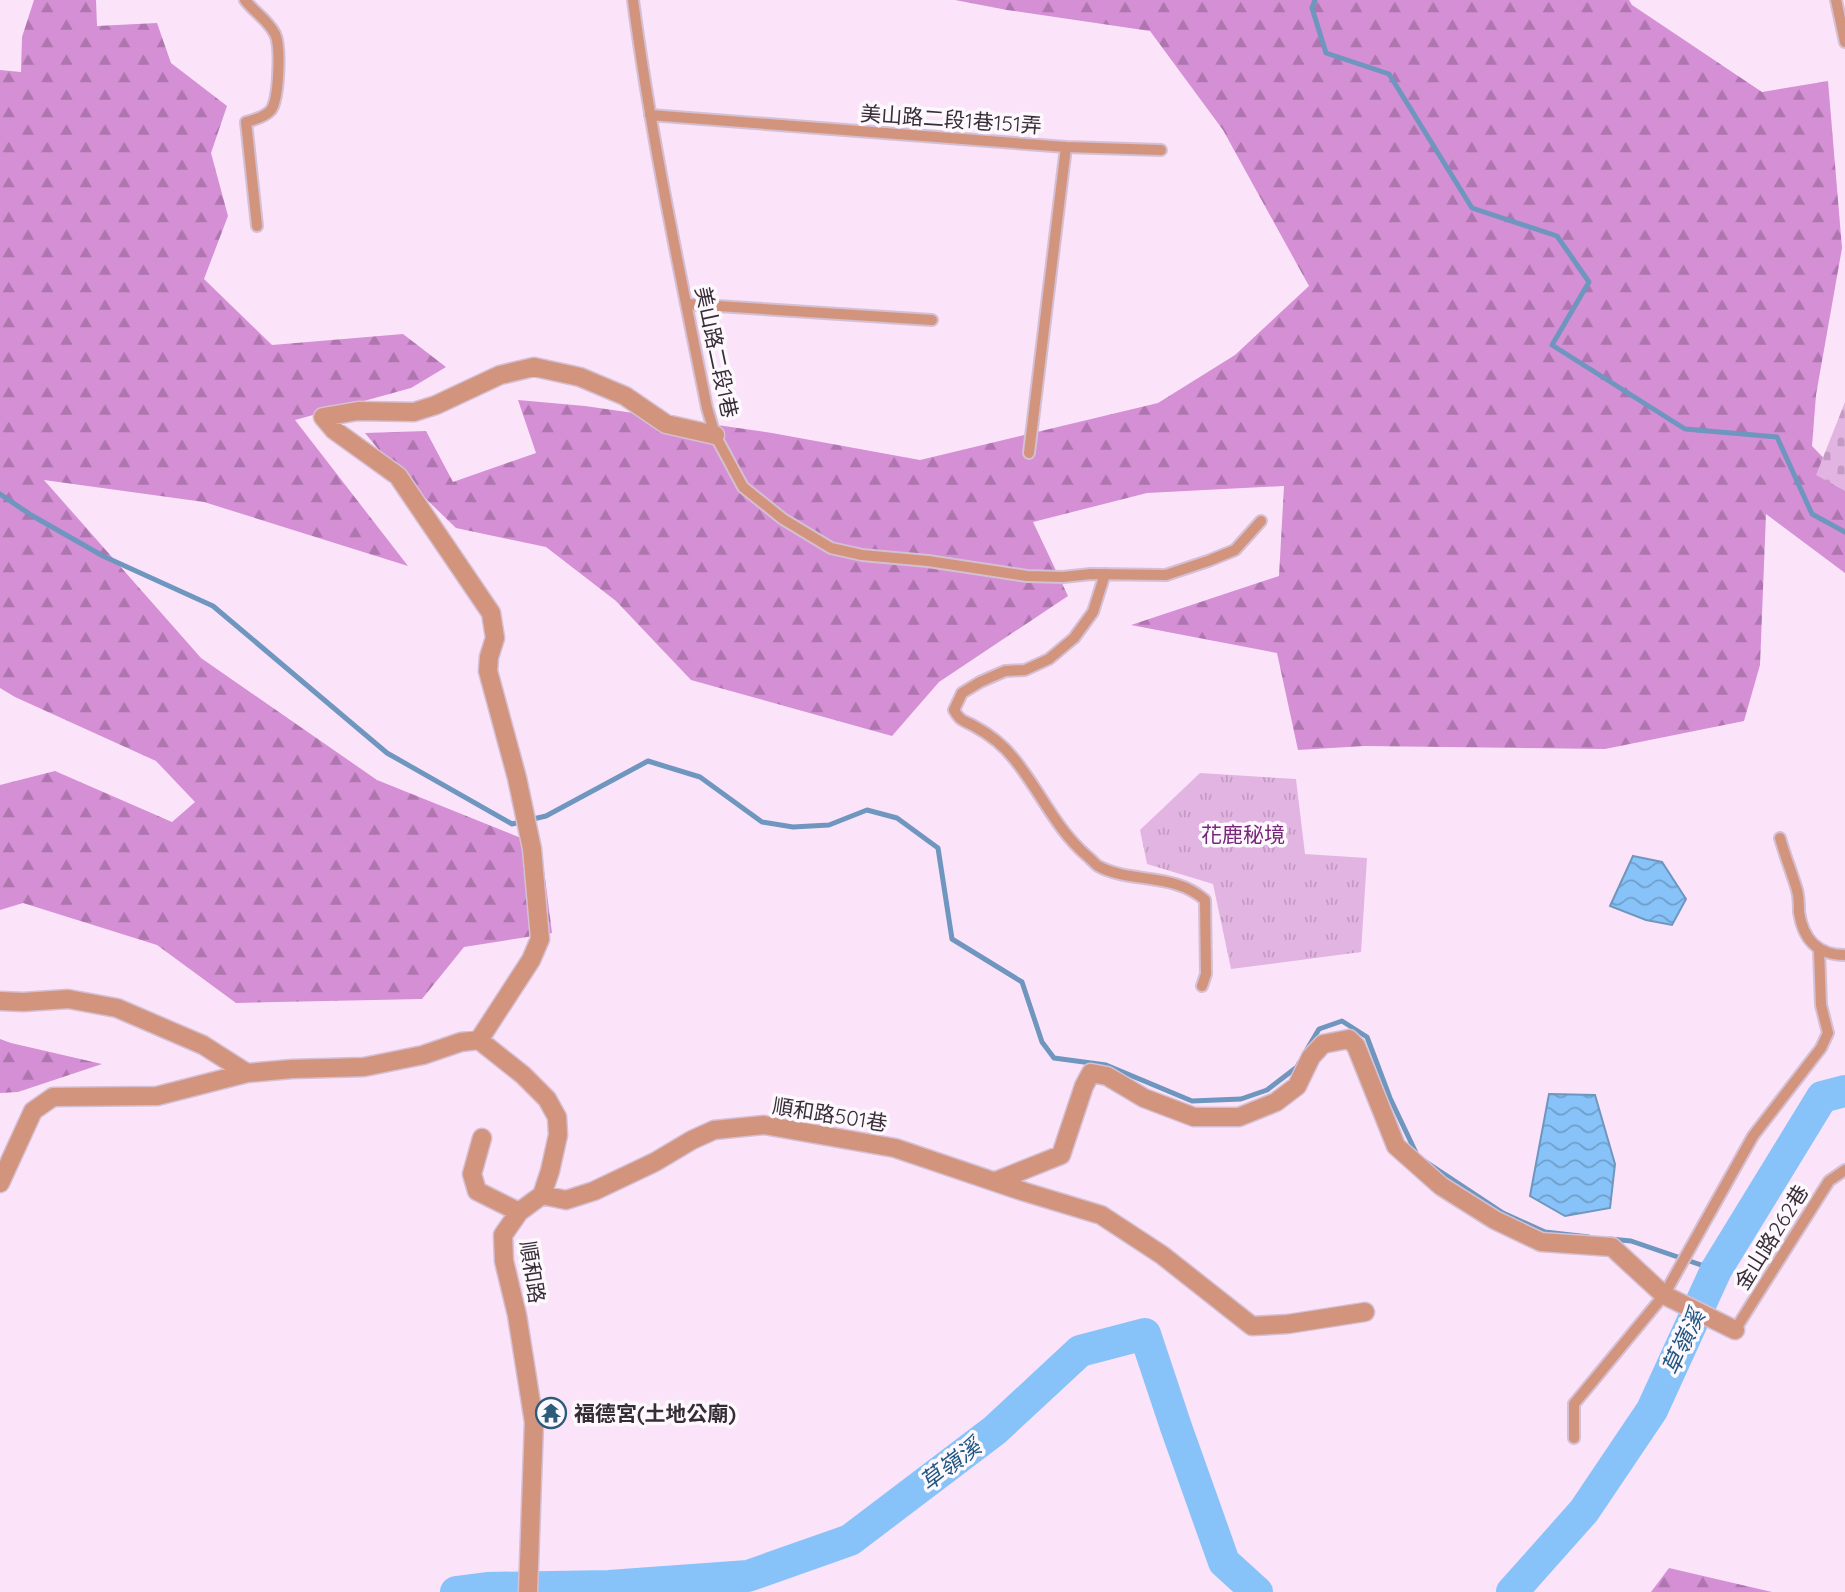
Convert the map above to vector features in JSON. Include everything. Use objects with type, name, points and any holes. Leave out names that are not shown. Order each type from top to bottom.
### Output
[{"type":"street","points":[[480,1040],[531,960],[540,939],[532,849],[488,671],[495,638],[491,613],[398,477],[334,430],[323,417],[358,411],[414,412],[436,405],[500,375],[534,367],[580,377],[625,396],[666,424],[715,435]]},
{"type":"street","points":[[0,1001],[68,999],[117,1008],[203,1045],[247,1073]]},
{"type":"street","points":[[996,1181],[1061,1155],[1084,1086],[1091,1073],[1107,1076],[1144,1098],[1194,1117],[1239,1117],[1276,1101],[1297,1086],[1311,1057],[1323,1044],[1349,1039],[1356,1046],[1396,1146],[1441,1186],[1495,1220],[1541,1242],[1612,1247],[1664,1294],[1735,1330]]},
{"type":"street","points":[[0,1183],[33,1111],[53,1097],[157,1096],[247,1073],[364,1068],[424,1055],[461,1042],[480,1040],[523,1075],[547,1099],[557,1117],[558,1135],[542,1195]]},
{"type":"street","name":"順和路501巷","points":[[542,1195],[566,1200],[655,1162],[714,1130],[764,1125],[895,1148],[1101,1215],[1162,1255],[1252,1326],[1287,1324],[1365,1312]]},
{"type":"street","points":[[481,1138],[472,1174],[477,1191],[519,1212]]},
{"type":"street","name":"順和路","points":[[528,1592],[534,1422],[517,1315],[503,1261],[503,1235],[519,1212],[542,1195]]},
{"type":"lane","points":[[245,0],[276,35],[279,48],[272,108],[266,115],[246,122],[257,226]]},
{"type":"lane","name":"美山路二段1巷","points":[[633,0],[650,115],[707,408],[715,435],[743,487],[783,519],[831,548],[862,555],[928,561],[1027,576],[1166,575],[1235,550],[1261,521]]},
{"type":"lane","points":[[1836,0],[1845,41]]},
{"type":"lane","name":"美山路二段1巷151弄","points":[[650,115],[1066,147],[1029,453]]},
{"type":"lane","points":[[1066,147],[1161,150]]},
{"type":"lane","points":[[687,304],[932,320]]},
{"type":"lane","points":[[1105,574],[1093,612],[1073,638],[1049,659],[1025,670],[1005,671],[980,682],[962,693],[954,710],[960,720],[994,740],[1015,759],[1068,838],[1098,865],[1120,874],[1162,880],[1199,894],[1205,900],[1206,974],[1202,986]]},
{"type":"lane","points":[[1780,838],[1798,893],[1800,915],[1808,938],[1819,950],[1845,956]]},
{"type":"lane","points":[[1574,1438],[1574,1404],[1664,1294],[1753,1136],[1821,1048],[1828,1033],[1821,1005],[1819,950]]},
{"type":"lane","name":"金山路262巷","points":[[1735,1330],[1829,1181],[1845,1170]]},
{"type":"green space","points":[[34,0],[96,0],[97,26],[157,23],[171,63],[227,106],[211,153],[228,216],[204,279],[272,345],[403,334],[446,367],[411,388],[295,420],[408,566],[204,502],[44,480],[201,658],[377,780],[541,846],[552,933],[464,947],[422,999],[236,1003],[157,945],[23,903],[0,910],[0,785],[55,771],[172,822],[195,802],[156,761],[0,688],[0,70],[21,72],[22,37]]},
{"type":"green space","points":[[955,0],[1629,0],[1632,5],[1762,92],[1828,81],[1842,248],[1816,395],[1812,446],[1845,480],[1845,573],[1766,514],[1760,665],[1744,721],[1605,749],[1364,746],[1298,750],[1277,653],[1131,625],[1279,576],[1284,486],[1147,493],[1033,522],[1068,596],[939,682],[892,736],[691,680],[616,601],[546,547],[456,528],[392,466],[365,433],[426,431],[453,482],[536,453],[518,400],[585,406],[772,433],[920,460],[1158,403],[1235,355],[1309,286],[1223,130],[1150,31]]},
{"type":"green space","points":[[1845,402],[1845,491],[1816,475]]},
{"type":"green space","name":"花鹿秘境","points":[[1200,773],[1296,779],[1305,854],[1367,858],[1361,952],[1231,969],[1213,884],[1147,864],[1140,830]]},
{"type":"green space","points":[[0,1039],[102,1064],[18,1092],[0,1093]]},
{"type":"green space","points":[[1669,1568],[1772,1592],[1651,1592]]},
{"type":"water","points":[[1633,856],[1662,862],[1686,899],[1672,925],[1646,920],[1610,906]]},
{"type":"water","points":[[1549,1094],[1595,1095],[1615,1164],[1610,1208],[1565,1216],[1530,1196]]},
{"type":"waterway","points":[[1315,0],[1312,8],[1326,53],[1389,74],[1472,208],[1557,236],[1589,282],[1552,345],[1685,429],[1777,437],[1812,514],[1845,532]]},
{"type":"waterway","points":[[0,494],[103,556],[213,606],[387,753],[512,824],[546,816],[648,761],[700,777],[762,822],[793,827],[829,825],[867,810],[897,818],[938,848],[952,939],[1022,982],[1042,1042],[1054,1058],[1106,1065],[1192,1101],[1241,1099],[1267,1090],[1299,1063]]},
{"type":"waterway","points":[[1306,1051],[1319,1029],[1342,1021],[1367,1037],[1390,1098],[1418,1157]]},
{"type":"waterway","name":"草嶺溪","points":[[1512,1592],[1584,1511],[1652,1410],[1716,1270],[1822,1097],[1845,1091]]},
{"type":"waterway","points":[[1426,1162],[1503,1213],[1545,1232],[1589,1237]]},
{"type":"waterway","points":[[1610,1239],[1631,1241],[1716,1270]]},
{"type":"waterway","name":"草嶺溪","points":[[456,1592],[487,1588],[609,1586],[748,1576],[850,1540],[995,1430],[1080,1351],[1145,1334],[1224,1562],[1257,1592]]},
{"type":"waterway","name":"草嶺溪","points":[[609,1586],[609,1592]]},
{"type":"place","name":"福德宮(土地公廟)","points":[[551,1413]]}]
